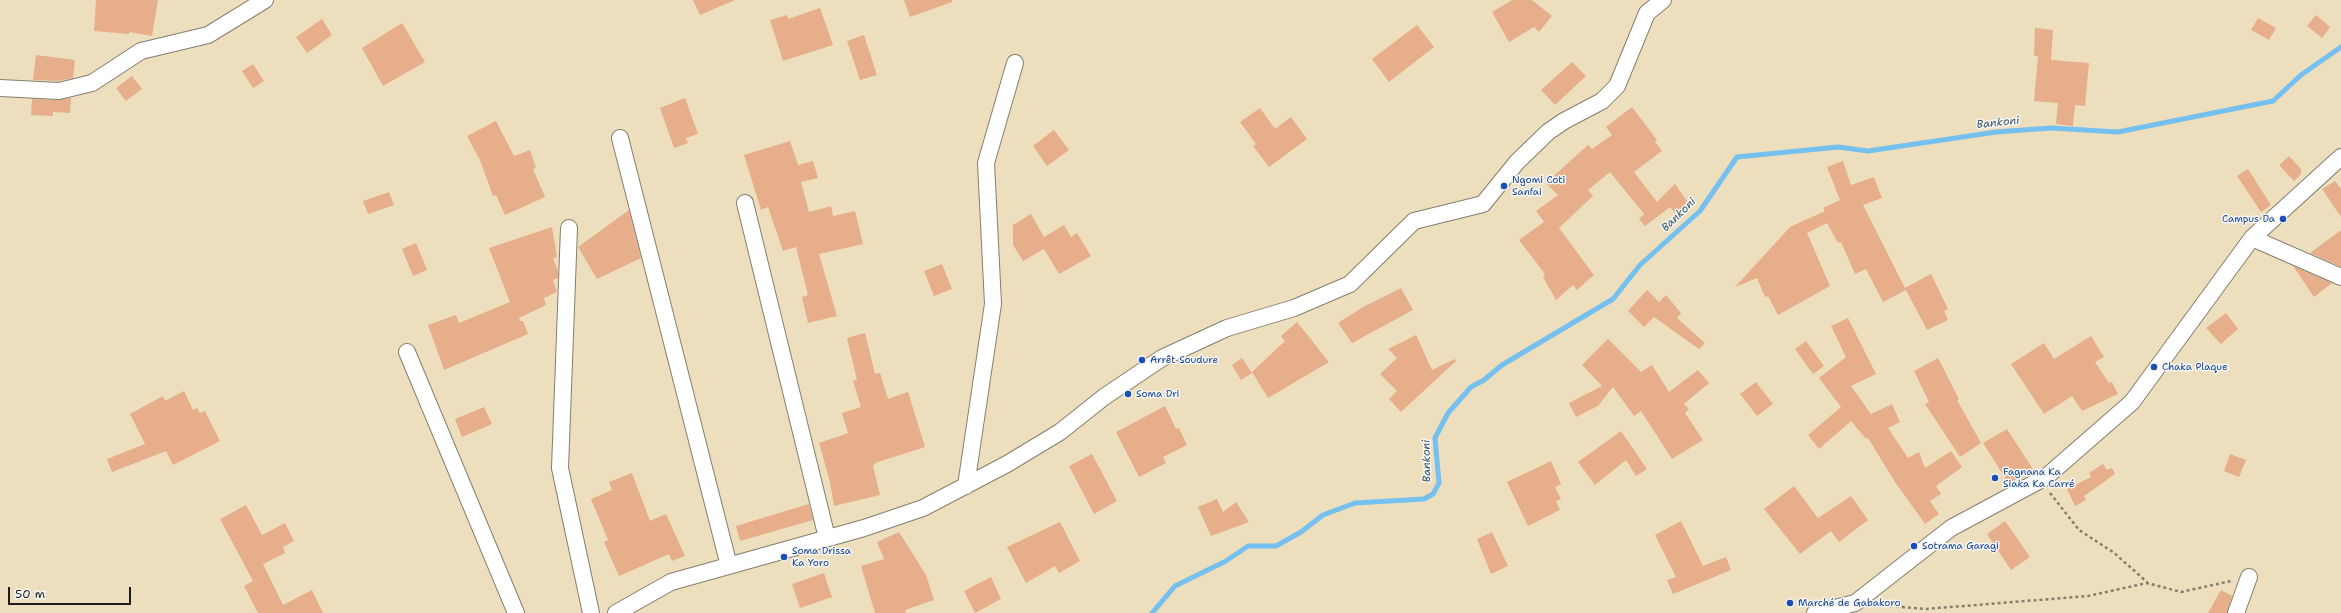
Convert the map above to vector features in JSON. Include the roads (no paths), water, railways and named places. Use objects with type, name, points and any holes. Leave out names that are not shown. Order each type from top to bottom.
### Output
[{"type":"street","points":[[0,88],[59,91],[92,83],[141,51],[208,35],[265,0]]},
{"type":"street","points":[[616,613],[670,582],[826,538],[923,508],[1007,464],[1060,432],[1104,396],[1162,358],[1227,328],[1294,308],[1350,284],[1414,221],[1484,204],[1516,162],[1548,132],[1564,121],[1602,101],[1617,86],[1647,14],[1664,0]]},
{"type":"street","points":[[966,486],[993,304],[986,163],[1015,63]]},
{"type":"street","points":[[620,138],[729,566]]},
{"type":"street","points":[[1815,613],[1855,604],[1951,528],[2040,480],[2132,402],[2252,238],[2341,157]]},
{"type":"street","points":[[745,203],[826,538]]},
{"type":"street","points":[[569,228],[560,468],[591,613]]},
{"type":"street","points":[[2252,238],[2341,277]]},
{"type":"street","points":[[407,352],[516,613]]},
{"type":"street","points":[[2236,613],[2249,577]]},
{"type":"waterway","name":"Bankoni","points":[[1152,613],[1175,586],[1226,561],[1248,546],[1276,546],[1301,532],[1323,515],[1355,503],[1424,499],[1433,494],[1439,483],[1435,438],[1448,413],[1471,387],[1484,380],[1502,365],[1613,299],[1640,265],[1700,211],[1737,157],[1838,147],[1868,151],[1996,132],[2051,128],[2118,132],[2273,101],[2301,75],[2341,47]]},
{"type":"place","name":"Ngomi Coti Sanfai","points":[[1504,186]]},
{"type":"place","name":"Campus Da","points":[[2283,219]]},
{"type":"place","name":"Arrêt Soudure","points":[[1142,360]]},
{"type":"place","name":"Chaka Plaque","points":[[2154,367]]},
{"type":"place","name":"Soma Dri","points":[[1128,394]]},
{"type":"place","name":"Fagnana Ka Siaka Ka Carré","points":[[1995,478]]},
{"type":"place","name":"Sotrama Garagi","points":[[1914,546]]},
{"type":"place","name":"Soma Drissa Ka Yoro","points":[[784,557]]},
{"type":"place","name":"Marché de Gabakoro","points":[[1790,603]]}]
